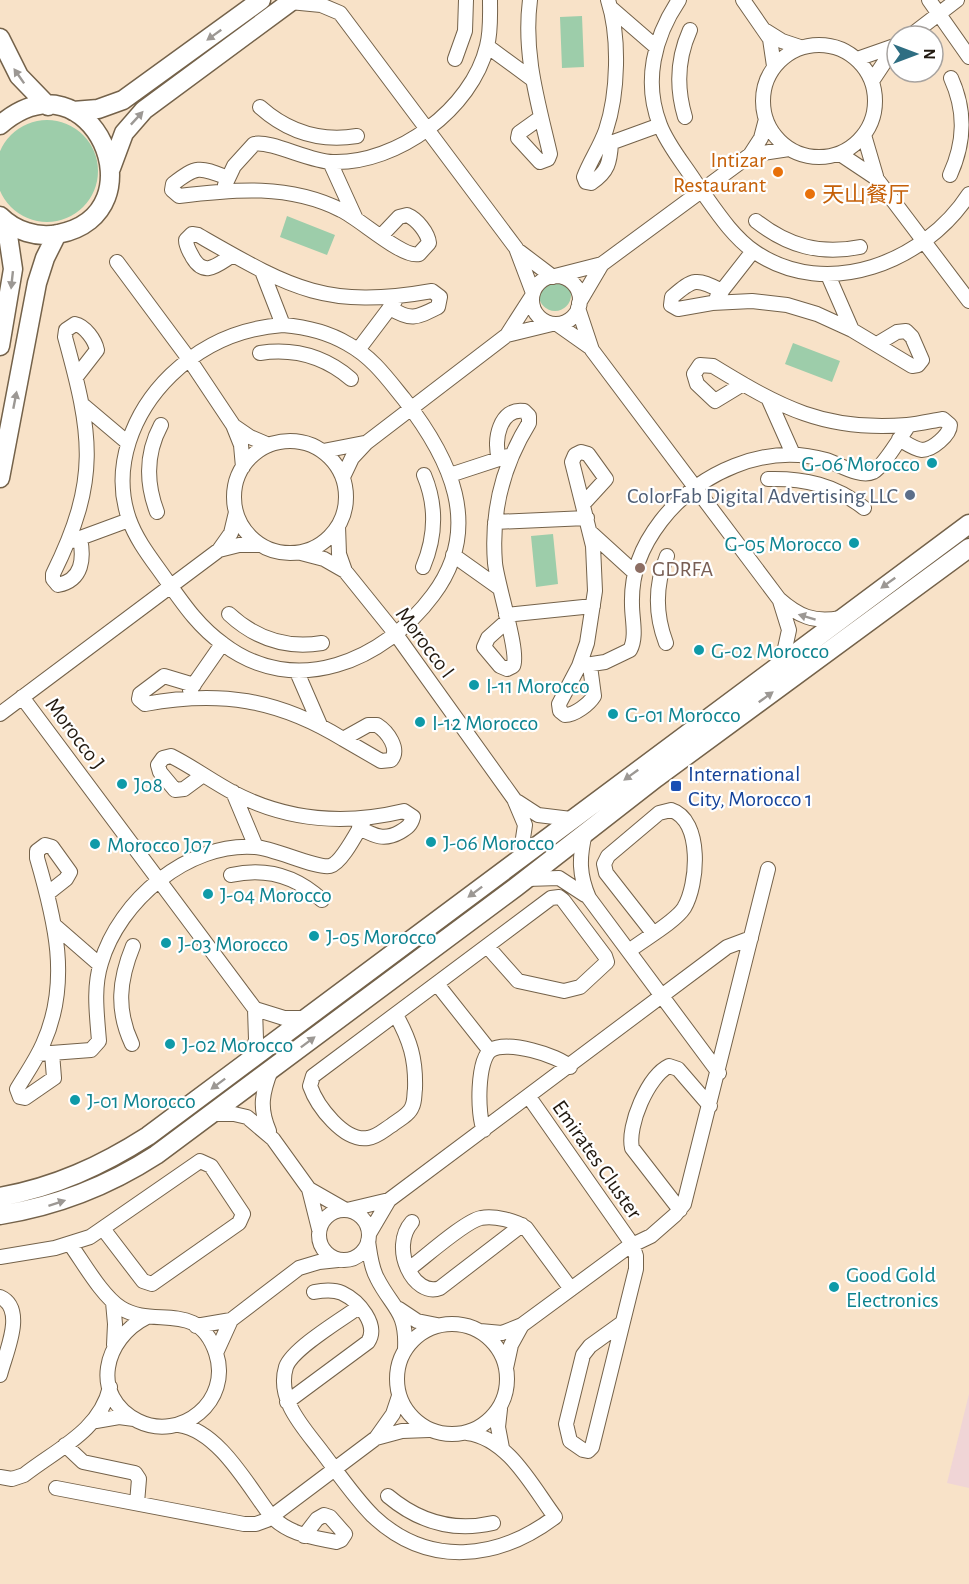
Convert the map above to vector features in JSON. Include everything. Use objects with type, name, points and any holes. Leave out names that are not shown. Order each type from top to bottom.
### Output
[{"type":"street","points":[[0,125],[21,110],[48,105],[73,111],[98,108],[123,100],[261,0]]},
{"type":"street","points":[[530,0],[528,42],[532,79],[540,117]]},
{"type":"street","points":[[679,0],[669,15],[656,46],[652,78],[660,125],[730,228],[753,251],[798,271],[828,276],[851,273],[884,264],[923,240],[953,213],[969,194]]},
{"type":"street","points":[[743,0],[766,31],[773,48],[774,66]]},
{"type":"street","points":[[929,0],[969,57]]},
{"type":"street","points":[[926,24],[957,0]]},
{"type":"street","points":[[3,219],[30,234],[57,234],[78,227],[95,213],[107,193],[111,169],[124,132],[144,110],[291,1],[340,7],[426,128],[516,248],[554,277],[565,278],[573,284],[578,293],[579,306],[592,350]]},
{"type":"street","points":[[610,4],[656,46]]},
{"type":"street","points":[[610,4],[616,36],[612,103],[605,145],[660,125]]},
{"type":"street","points":[[381,236],[355,217],[322,202],[285,192],[225,184],[245,150],[254,144],[264,144],[297,155],[330,162],[373,157],[396,147],[426,128],[462,94],[477,71],[487,46],[490,6],[466,7],[462,40],[455,59]]},
{"type":"street","points":[[686,117],[678,77],[681,53],[690,30]]},
{"type":"street","points":[[766,31],[782,41],[800,47]]},
{"type":"street","points":[[0,38],[19,75],[48,105]]},
{"type":"street","points":[[750,155],[789,149],[817,158],[840,154],[864,135],[875,108],[872,81],[857,59],[837,47],[826,44],[800,47],[786,55],[774,66],[764,88],[763,104],[766,119],[776,136],[789,149]]},
{"type":"street","points":[[487,46],[532,79]]},
{"type":"street","points":[[857,59],[885,50]]},
{"type":"street","points":[[872,81],[885,62]]},
{"type":"street","points":[[652,78],[678,77]]},
{"type":"street","points":[[950,175],[966,126],[951,78]]},
{"type":"street","points":[[260,107],[280,123],[303,133],[325,138],[357,136]]},
{"type":"street","points":[[73,111],[93,125],[100,135],[106,146],[111,169]]},
{"type":"street","points":[[343,477],[352,458],[366,443],[507,335],[543,280],[602,264],[750,155],[761,138],[766,119]]},
{"type":"street","points":[[297,155],[303,133]]},
{"type":"street","points":[[864,135],[876,178]]},
{"type":"street","points":[[840,154],[876,178],[969,301]]},
{"type":"street","points":[[330,162],[355,217]]},
{"type":"street","points":[[0,346],[13,269],[3,219]]},
{"type":"street","points":[[756,222],[778,237],[803,248],[826,251],[860,247]]},
{"type":"street","points":[[0,478],[37,283],[45,258],[57,234]]},
{"type":"street","points":[[516,248],[533,295],[535,312],[541,319],[554,324],[592,350],[779,599],[807,618],[823,620],[840,618]]},
{"type":"street","points":[[798,271],[803,248]]},
{"type":"street","points":[[712,303],[753,251]]},
{"type":"street","points":[[233,255],[262,272],[304,290],[326,295],[394,303],[358,350]]},
{"type":"street","points":[[117,262],[189,359],[233,425],[241,445],[243,467]]},
{"type":"street","points":[[507,335],[570,320],[602,264]]},
{"type":"street","points":[[262,272],[283,325]]},
{"type":"street","points":[[828,276],[852,330]]},
{"type":"street","points":[[722,291],[704,282],[695,281],[680,290],[670,302],[672,308],[678,309],[712,303],[752,301],[787,306],[818,315],[877,344]]},
{"type":"street","points":[[283,325],[315,330],[337,338],[358,350],[378,367],[411,409],[438,449],[450,475],[459,516],[453,555],[438,588],[417,614],[395,633],[353,659],[326,668],[297,672],[263,665],[222,644],[194,618],[144,548],[129,520],[123,477],[128,443],[152,397],[189,359],[236,334],[283,325]]},
{"type":"street","points":[[309,355],[315,330]]},
{"type":"street","points":[[260,353],[284,351],[309,355],[331,364],[351,379]]},
{"type":"street","points":[[76,377],[87,428],[87,473],[75,540],[129,520]]},
{"type":"street","points":[[743,384],[769,400],[802,414],[836,423],[858,426],[909,425],[943,419],[949,422],[951,428],[932,446],[924,450],[899,439]]},
{"type":"street","points":[[769,400],[793,454]]},
{"type":"street","points":[[83,405],[128,443]]},
{"type":"street","points":[[157,512],[148,473],[153,442],[161,425]]},
{"type":"street","points":[[233,425],[250,437],[269,445]]},
{"type":"street","points":[[584,503],[595,561],[593,606],[585,666],[605,662],[630,650],[634,638],[632,601],[634,572],[646,544],[658,525],[673,508],[696,489],[735,466],[763,457],[793,454],[824,459],[860,473],[870,473],[878,468],[909,425]]},
{"type":"street","points":[[3,709],[219,550],[231,533],[236,512],[234,489],[243,467],[254,454],[269,445],[291,440],[303,442],[323,451],[335,463],[343,477],[346,500],[338,526],[326,541],[301,553],[279,553],[260,545],[248,534],[236,512]]},
{"type":"street","points":[[323,451],[366,443]]},
{"type":"street","points":[[450,475],[506,456],[495,522],[495,564],[498,587],[507,618],[593,606]]},
{"type":"street","points":[[818,483],[824,459]]},
{"type":"street","points":[[123,477],[148,473]]},
{"type":"street","points":[[423,567],[431,544],[434,520],[432,497],[424,475]]},
{"type":"street","points":[[768,479],[796,479],[818,483],[847,496],[864,508]]},
{"type":"street","points":[[434,520],[459,516]]},
{"type":"street","points":[[495,522],[588,525],[634,572]]},
{"type":"street","points":[[0,1197],[51,1185],[101,1165],[170,1120],[969,524]]},
{"type":"street","name":"Morocco I","points":[[338,526],[338,545],[345,571]]},
{"type":"street","points":[[921,584],[915,582],[915,573],[936,556],[952,537]]},
{"type":"street","points":[[219,550],[239,545],[260,545]]},
{"type":"street","points":[[0,1215],[54,1204],[115,1179],[156,1155],[527,879],[656,778],[969,548]]},
{"type":"street","name":"Morocco I","points":[[301,553],[324,559],[345,571],[395,633],[514,799],[525,825],[520,858]]},
{"type":"street","points":[[453,555],[498,587]]},
{"type":"street","points":[[666,643],[659,623],[657,603],[658,584],[667,556]]},
{"type":"street","points":[[779,599],[789,630],[782,662]]},
{"type":"street","points":[[632,601],[657,603]]},
{"type":"street","points":[[229,614],[243,626],[270,640],[293,645],[322,643]]},
{"type":"street","points":[[263,665],[270,640]]},
{"type":"street","points":[[186,697],[222,644]]},
{"type":"street","points":[[297,672],[320,725]]},
{"type":"street","points":[[194,685],[164,676],[140,694],[139,699],[145,704],[186,697],[227,697],[260,703],[320,725],[343,739]]},
{"type":"street","name":"Morocco J","points":[[22,697],[255,1009]]},
{"type":"street","points":[[656,778],[662,767],[683,749],[682,742],[678,741]]},
{"type":"street","points":[[47,894],[59,958],[58,992],[45,1054],[91,1050],[99,1041],[96,995],[100,965],[111,938],[126,913],[161,881],[182,865],[205,854],[230,848],[256,847],[285,853],[322,866],[331,866],[338,861],[362,824],[306,817],[268,807],[233,792],[203,775]]},
{"type":"street","points":[[233,792],[256,847]]},
{"type":"street","name":"Morocco I","points":[[514,799],[538,815],[571,819]]},
{"type":"street","points":[[628,951],[652,933],[684,908],[696,855],[693,838],[681,816],[671,810],[659,813],[608,856],[604,864],[606,873],[652,933]]},
{"type":"street","points":[[585,833],[579,866],[582,882],[589,898],[719,1073]]},
{"type":"street","points":[[280,874],[285,853]]},
{"type":"street","name":"Emirates Cluster","points":[[399,1309],[417,1321],[437,1325],[459,1324],[480,1331],[502,1333],[522,1325],[632,1244],[651,1236],[680,1210],[719,1073],[768,868]]},
{"type":"street","points":[[231,874],[261,871],[280,874],[307,887],[322,900]]},
{"type":"street","points":[[527,879],[559,878],[573,885],[589,898]]},
{"type":"street","points":[[396,1015],[410,1039],[414,1056],[414,1103],[410,1111],[376,1136],[367,1139],[354,1137],[347,1133],[317,1098],[310,1086],[311,1079],[487,946],[551,898],[559,897],[600,948],[607,962],[577,989],[564,991],[518,981],[487,946]]},
{"type":"street","points":[[54,925],[100,965]]},
{"type":"street","name":"Emirates Cluster","points":[[346,1209],[389,1200],[570,1067],[727,946],[751,938]]},
{"type":"street","points":[[132,1044],[122,1017],[120,996],[123,975],[133,946]]},
{"type":"street","points":[[437,984],[490,1051]]},
{"type":"street","points":[[96,995],[120,996]]},
{"type":"street","points":[[252,1058],[257,1029],[255,1009],[284,1018],[305,1018]]},
{"type":"street","points":[[484,1130],[479,1116],[478,1102],[484,1061],[490,1051],[500,1047],[543,1053],[555,1056],[570,1067]]},
{"type":"street","points":[[680,1210],[632,1148],[631,1140],[636,1119],[654,1077],[669,1066],[678,1069],[710,1106]]},
{"type":"street","points":[[271,1070],[262,1091],[261,1105],[273,1139]]},
{"type":"street","name":"Emirates Cluster","points":[[530,1097],[632,1244]]},
{"type":"street","points":[[210,1114],[234,1114],[247,1117],[273,1139],[309,1189],[323,1250],[377,1278]]},
{"type":"street","points":[[0,1257],[70,1244],[104,1230],[200,1161],[211,1166],[243,1214],[239,1223],[152,1284],[142,1281],[104,1230]]},
{"type":"street","points":[[56,1488],[244,1524],[256,1524],[271,1516],[376,1438],[393,1414],[399,1396],[397,1372],[405,1349],[405,1329],[399,1309],[377,1278],[369,1238],[360,1215],[309,1189]]},
{"type":"street","name":"Emirates Cluster","points":[[369,1238],[389,1200]]},
{"type":"street","points":[[299,1268],[318,1231],[331,1213],[346,1209]]},
{"type":"street","points":[[409,1269],[477,1219],[490,1218],[522,1225],[571,1289]]},
{"type":"street","points":[[412,1222],[403,1236],[401,1253],[409,1269],[423,1287],[437,1290],[522,1225]]},
{"type":"street","points":[[196,1326],[231,1320],[299,1268],[319,1262],[343,1260],[360,1254],[369,1238]]},
{"type":"street","points":[[70,1244],[113,1302],[132,1314],[147,1317],[173,1316],[196,1326],[204,1334],[216,1353],[218,1382],[210,1402],[208,1417],[213,1440]]},
{"type":"street","points":[[622,1323],[583,1355],[566,1424],[570,1441],[583,1450],[588,1451],[592,1447],[636,1269],[636,1256],[632,1244]]},
{"type":"street","points":[[287,1402],[368,1342],[372,1326],[359,1307],[344,1294],[324,1290],[314,1292]]},
{"type":"street","points":[[0,1297],[9,1302],[14,1315],[0,1376]]},
{"type":"street","points":[[113,1302],[116,1324],[114,1346],[107,1373],[110,1387],[119,1405],[134,1419]]},
{"type":"street","points":[[359,1307],[291,1359],[285,1373],[287,1402],[334,1469],[381,1523],[403,1538],[428,1548],[460,1553],[492,1550],[521,1539],[555,1517],[502,1448],[482,1436],[467,1433],[442,1434],[429,1430],[402,1431],[376,1438]]},
{"type":"street","points":[[114,1346],[122,1333],[147,1317]]},
{"type":"street","points":[[216,1353],[231,1320]]},
{"type":"street","points":[[405,1349],[419,1334],[437,1325]]},
{"type":"street","name":"Emirates Cluster","points":[[502,1448],[498,1427],[500,1407],[506,1388],[506,1368],[511,1346],[522,1325]]},
{"type":"street","points":[[480,1331],[497,1347],[506,1368]]},
{"type":"street","points":[[0,1477],[12,1479],[24,1475],[96,1421],[105,1405],[110,1387]]},
{"type":"street","points":[[399,1396],[411,1416],[429,1430]]},
{"type":"street","points":[[179,1425],[196,1416],[210,1402]]},
{"type":"street","points":[[467,1433],[486,1423],[500,1407]]},
{"type":"street","points":[[96,1421],[119,1417],[134,1419],[156,1427],[179,1425],[197,1430],[213,1440],[271,1516],[283,1527],[304,1536]]},
{"type":"street","points":[[65,1445],[83,1462],[135,1473],[139,1479],[136,1503]]},
{"type":"street","points":[[388,1496],[410,1512],[434,1522],[462,1527],[493,1523]]},
{"type":"street","points":[[428,1548],[434,1522]]},
{"type":"shaded area","points":[[969,1394],[969,1488],[947,1483]]},
{"type":"green space","points":[[582,16],[584,67],[562,68],[560,17]]},
{"type":"green space","points":[[47,120],[67,124],[83,135],[94,151],[98,171],[94,191],[83,207],[67,218],[47,222],[27,218],[11,207],[0,191],[-4,171],[0,151],[11,135],[27,124]]},
{"type":"green space","points":[[287,216],[335,235],[327,255],[280,237]]},
{"type":"green space","points":[[555,279],[566,284],[571,295],[566,306],[555,311],[544,306],[539,295],[544,284]]},
{"type":"green space","points":[[793,343],[840,361],[832,382],[785,364]]},
{"type":"green space","points":[[553,534],[558,584],[536,587],[531,536]]},
{"type":"place","name":"Intizar Restaurant","points":[[778,172]]},
{"type":"place","name":"天山餐厅","points":[[810,194]]},
{"type":"place","name":"G-06 Morocco","points":[[932,463]]},
{"type":"place","name":"ColorFab Digital Advertising LLC","points":[[910,495]]},
{"type":"place","name":"G-05 Morocco","points":[[854,543]]},
{"type":"place","name":"GDRFA","points":[[640,568]]},
{"type":"place","name":"G-02 Morocco","points":[[699,650]]},
{"type":"place","name":"I-11 Morocco","points":[[474,685]]},
{"type":"place","name":"G-01 Morocco","points":[[613,714]]},
{"type":"place","name":"I-12 Morocco","points":[[420,722]]},
{"type":"place","name":"J08","points":[[122,784]]},
{"type":"place","name":"International City, Morocco 1","points":[[676,786]]},
{"type":"place","name":"J-06 Morocco","points":[[431,842]]},
{"type":"place","name":"Morocco J07","points":[[95,844]]},
{"type":"place","name":"J-04 Morocco","points":[[208,894]]},
{"type":"place","name":"J-05 Morocco","points":[[314,936]]},
{"type":"place","name":"J-03 Morocco","points":[[166,943]]},
{"type":"place","name":"J-02 Morocco","points":[[170,1044]]},
{"type":"place","name":"J-01 Morocco","points":[[75,1100]]},
{"type":"place","name":"Good Gold Electronics","points":[[834,1287]]}]
